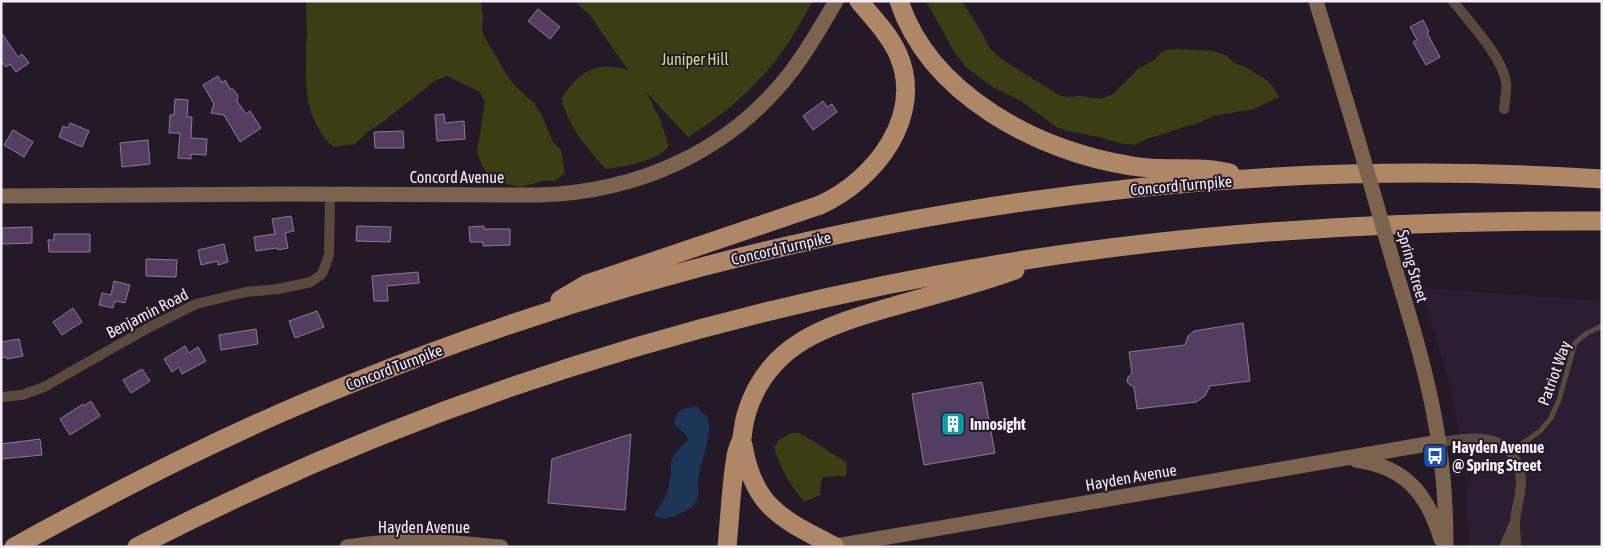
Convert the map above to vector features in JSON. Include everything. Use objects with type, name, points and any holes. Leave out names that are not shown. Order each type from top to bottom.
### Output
[{"type":"highway","points":[[529,318],[587,284],[820,205],[840,195],[862,178],[880,158],[892,138],[902,115],[905,92],[903,69],[895,48],[859,1]]},
{"type":"highway","points":[[899,1],[919,43],[944,75],[976,102],[1033,136],[1080,154],[1121,165],[1156,169],[1201,169],[1268,178]]},
{"type":"highway","name":"Concord Turnpike","points":[[14,547],[141,479],[272,417],[397,365],[529,318],[630,286],[776,248],[874,227],[1044,199],[1178,184],[1268,178],[1359,175],[1451,174],[1602,179]]},
{"type":"highway","points":[[137,547],[244,494],[344,450],[452,407],[564,368],[675,335],[806,302],[928,276],[1053,256],[1160,242],[1294,230],[1472,222],[1602,220]]},
{"type":"highway","points":[[727,547],[736,455],[748,408],[764,378],[783,356],[806,338],[825,328],[989,279],[1053,256]]},
{"type":"highway","points":[[742,436],[749,472],[755,486],[766,502],[791,523],[832,546]]},
{"type":"main road","name":"Concord Avenue","points":[[1,196],[550,195],[624,184],[681,162],[706,148],[754,112],[777,89],[806,51],[836,1]]},
{"type":"main road","name":"Spring Street","points":[[1316,1],[1422,362],[1439,442],[1443,473],[1445,547]]},
{"type":"main road","name":"Hayden Avenue","points":[[832,546],[1439,442]]},
{"type":"main road","points":[[1340,459],[1377,464],[1408,481],[1420,493],[1431,512],[1445,547]]},
{"type":"main road","name":"Hayden Avenue","points":[[347,547],[390,542],[429,541],[501,547]]},
{"type":"street","points":[[1453,1],[1490,49],[1501,67],[1506,85],[1504,110]]},
{"type":"street","name":"Benjamin Road","points":[[1,396],[22,395],[44,387],[148,328],[196,304],[246,292],[285,288],[311,282],[322,274],[329,255],[330,194]]},
{"type":"street","points":[[1439,442],[1488,439],[1499,442],[1511,452],[1519,468],[1521,479],[1515,523],[1516,547]]},
{"type":"street","points":[[1504,547],[1515,523]]},
{"type":"lane","name":"Patriot Way","points":[[1511,452],[1540,431],[1551,418],[1559,400],[1575,343],[1586,333],[1602,326]]},
{"type":"shaded area","points":[[1421,288],[1602,301],[1602,547],[1469,547],[1466,480],[1460,434],[1448,378]]},
{"type":"green space","points":[[307,1],[481,1],[482,30],[485,38],[510,80],[534,103],[541,114],[553,142],[561,150],[565,173],[555,181],[543,181],[520,187],[503,183],[489,175],[482,166],[477,152],[485,102],[480,92],[447,76],[436,80],[369,131],[355,144],[333,147],[315,122],[307,93]]},
{"type":"green space","name":"Juniper Hill","points":[[574,1],[813,1],[787,45],[755,84],[730,107],[688,137],[646,92],[659,117],[669,146],[649,160],[606,169],[575,131],[561,99],[575,81],[589,71],[606,67],[628,70],[589,14]]},
{"type":"green space","points":[[926,1],[962,1],[990,49],[1003,60],[1059,95],[1101,99],[1113,94],[1138,69],[1154,60],[1163,51],[1176,49],[1213,51],[1227,56],[1234,63],[1244,66],[1268,81],[1279,97],[1254,109],[1213,116],[1201,122],[1146,139],[1135,145],[1067,131],[1055,126],[1021,101],[994,88],[966,67],[955,53]]},
{"type":"green space","points":[[791,433],[799,433],[805,436],[847,463],[846,476],[823,477],[820,486],[821,494],[805,502],[786,477],[774,447],[779,440]]},
{"type":"water","points":[[696,406],[708,418],[709,428],[698,480],[697,501],[691,508],[669,518],[654,516],[667,494],[673,456],[688,439],[683,431],[675,426],[676,416],[680,411]]},
{"type":"building","points":[[538,9],[560,27],[550,39],[528,21]]},
{"type":"building","points":[[1423,20],[1429,32],[1427,33],[1440,57],[1426,65],[1413,42],[1417,40],[1410,27]]},
{"type":"building","points":[[1,32],[18,57],[22,54],[29,63],[16,72],[10,64],[6,67],[1,61]]},
{"type":"building","points":[[218,76],[222,83],[225,80],[230,89],[233,89],[238,96],[237,101],[246,114],[250,111],[261,128],[240,142],[224,115],[211,113],[214,104],[203,85]]},
{"type":"building","points":[[175,99],[188,100],[187,117],[192,117],[191,138],[207,139],[206,155],[191,154],[191,159],[178,158],[180,133],[169,133],[170,115],[174,115]]},
{"type":"building","points":[[823,101],[827,107],[832,104],[837,112],[813,130],[803,116]]},
{"type":"building","points":[[444,114],[445,123],[464,121],[465,139],[437,141],[435,115]]},
{"type":"building","points":[[70,123],[89,131],[82,147],[59,137],[63,126],[68,128]]},
{"type":"building","points":[[13,130],[33,142],[24,157],[4,145]]},
{"type":"building","points":[[403,131],[404,148],[375,148],[374,132]]},
{"type":"building","points":[[148,140],[150,164],[122,167],[120,143]]},
{"type":"building","points":[[291,216],[294,231],[285,233],[288,248],[256,251],[254,237],[275,234],[272,219]]},
{"type":"building","points":[[357,226],[391,227],[390,242],[356,241]]},
{"type":"building","points":[[484,226],[484,229],[510,229],[510,245],[483,246],[483,242],[470,242],[469,227]]},
{"type":"building","points":[[32,227],[32,243],[2,244],[2,228]]},
{"type":"building","points":[[54,234],[90,234],[90,252],[49,252],[48,240],[54,240]]},
{"type":"building","points":[[224,244],[228,262],[218,265],[218,261],[201,265],[198,250]]},
{"type":"building","points":[[146,259],[177,260],[176,277],[146,276]]},
{"type":"building","points":[[418,272],[419,283],[387,286],[388,301],[374,301],[372,276]]},
{"type":"building","points":[[114,281],[130,285],[125,303],[115,301],[113,308],[99,305],[102,293],[111,295]]},
{"type":"building","points":[[73,308],[82,322],[62,335],[53,322]]},
{"type":"building","points":[[317,311],[324,327],[295,338],[289,321]]},
{"type":"building","points":[[1243,323],[1250,381],[1210,386],[1205,396],[1196,402],[1137,409],[1134,387],[1127,382],[1128,377],[1132,373],[1129,352],[1185,345],[1188,336],[1194,331]]},
{"type":"building","points":[[256,329],[258,344],[221,350],[219,335]]},
{"type":"building","points":[[19,339],[23,356],[7,359],[6,357],[1,358],[1,342]]},
{"type":"building","points":[[185,346],[189,353],[198,347],[206,361],[182,374],[179,367],[172,372],[164,359]]},
{"type":"building","points":[[142,369],[150,381],[131,393],[123,380]]},
{"type":"building","name":"Innosight","points":[[982,382],[995,453],[924,465],[912,394]]},
{"type":"building","points":[[91,401],[100,416],[70,435],[60,419]]},
{"type":"building","points":[[631,434],[625,510],[548,503],[552,459]]},
{"type":"building","points":[[40,439],[42,455],[1,459],[1,444]]},
{"type":"place","name":"Innosight","points":[[953,424]]},
{"type":"place","name":"Hayden Avenue @ Spring Street","points":[[1435,456]]}]
